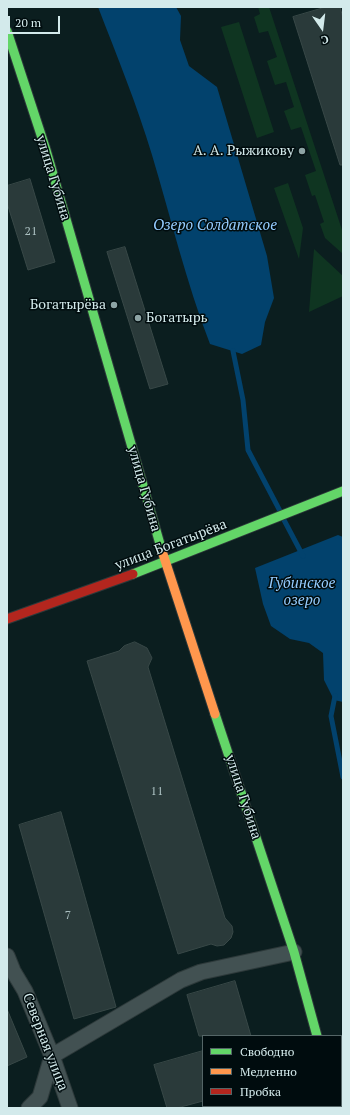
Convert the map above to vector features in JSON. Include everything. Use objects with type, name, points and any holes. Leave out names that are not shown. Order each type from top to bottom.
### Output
[{"type":"street","name":"улица Губина","points":[[7,31],[46,150],[165,562],[294,952],[317,1035]]},
{"type":"street","name":"улица Богатырёва","points":[[7,619],[121,579],[340,492]]},
{"type":"street","points":[[29,1108],[40,1097],[52,1056],[180,980],[201,972],[294,952]]},
{"type":"street","name":"Северная улица","points":[[7,956],[13,971],[25,991],[52,1056],[70,1108]]},
{"type":"green space","points":[[258,7],[269,7],[343,233],[343,254],[325,238],[320,224],[324,222],[315,195],[312,196],[305,175],[316,171],[301,127],[291,130],[284,111],[294,107],[286,82],[275,85],[267,61],[277,57],[268,31],[259,33],[254,17],[260,14]]},
{"type":"green space","points":[[239,22],[274,132],[257,138],[221,27]]},
{"type":"green space","points":[[288,183],[303,228],[299,259],[274,188]]},
{"type":"green space","points":[[314,249],[343,276],[343,296],[309,312]]},
{"type":"water","name":"Озеро Солдатское","points":[[98,7],[176,7],[181,16],[180,40],[189,66],[217,87],[267,256],[274,298],[265,322],[261,345],[242,354],[210,344],[186,274],[146,136]]},
{"type":"water","name":"Губинское озеро","points":[[338,535],[343,537],[343,702],[334,700],[324,680],[323,653],[309,643],[290,639],[271,626],[263,604],[255,568]]},
{"type":"building","points":[[326,7],[340,7],[343,18],[343,165],[340,165],[293,17]]},
{"type":"building","points":[[30,179],[55,262],[28,270],[7,203],[7,186]]},
{"type":"building","name":"Богатырь","points":[[125,247],[168,384],[150,389],[107,252]]},
{"type":"building","points":[[135,642],[147,648],[152,658],[148,667],[225,918],[232,926],[233,932],[231,938],[224,945],[217,946],[211,944],[178,954],[87,661],[119,651],[124,646]]},
{"type":"building","points":[[61,812],[116,1007],[74,1019],[19,825]]},
{"type":"building","points":[[235,981],[251,1035],[199,1036],[187,995]]},
{"type":"building","points":[[7,1009],[27,1057],[7,1066]]},
{"type":"building","points":[[202,1051],[202,1101],[177,1108],[167,1108],[154,1065]]},
{"type":"waterway","points":[[233,351],[243,400],[248,450],[280,511]]},
{"type":"waterway","points":[[284,520],[303,556]]},
{"type":"waterway","points":[[335,696],[331,716],[343,777]]},
{"type":"traffic: fast","points":[[7,31],[46,150],[162,551]]},
{"type":"traffic: fast","points":[[133,574],[343,491]]},
{"type":"traffic: fast","points":[[215,714],[294,952],[317,1035]]},
{"type":"traffic: slow","points":[[162,551],[215,714]]},
{"type":"traffic: jam","points":[[7,619],[133,574]]},
{"type":"place","name":"А. А. Рыжикову","points":[[302,151]]},
{"type":"place","name":"Богатырёва","points":[[114,305]]},
{"type":"place","name":"Богатырь","points":[[138,318]]}]
